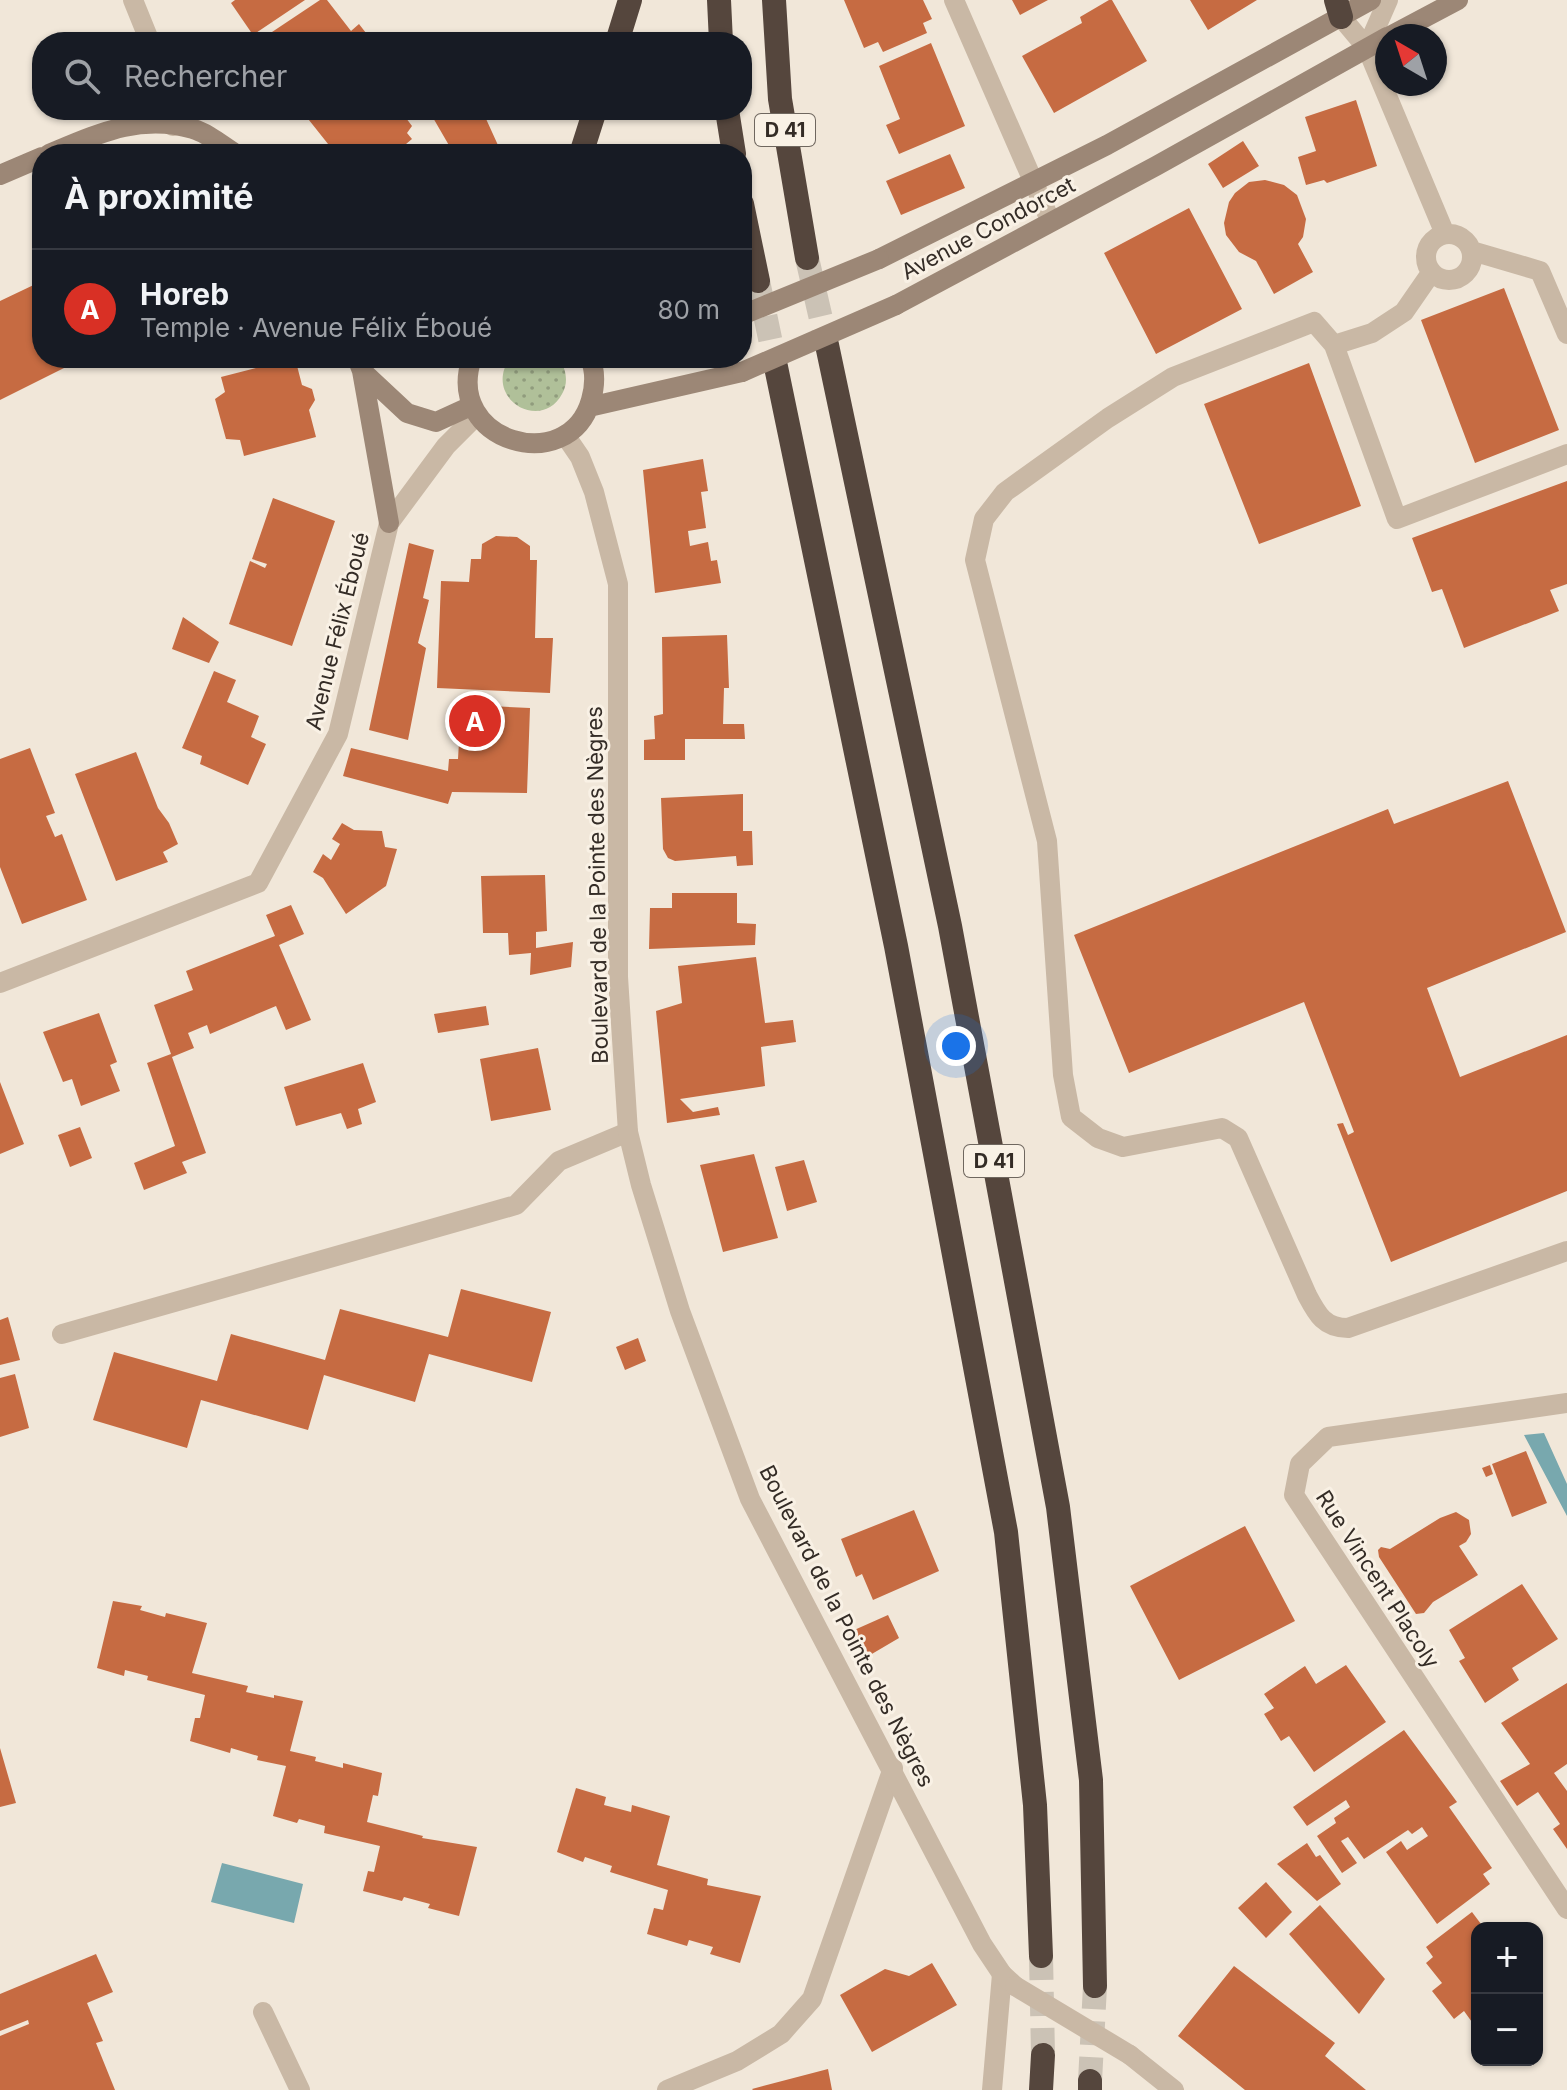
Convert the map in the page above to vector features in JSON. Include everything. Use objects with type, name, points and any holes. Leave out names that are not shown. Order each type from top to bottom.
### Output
[{"type":"highway","points":[[620,32],[630,0]]},
{"type":"highway","points":[[719,0],[721,32]]},
{"type":"highway","name":"D 41","points":[[774,0],[780,99],[807,258]]},
{"type":"highway","points":[[584,144],[592,120]]},
{"type":"highway","name":"D 41","points":[[729,120],[732,144]]},
{"type":"highway","points":[[752,252],[758,281]]},
{"type":"highway","name":"D 41","points":[[827,345],[950,926],[1058,1507],[1091,1780],[1095,1986]]},
{"type":"highway","name":"D 41","points":[[776,367],[896,946],[1006,1532],[1035,1805],[1041,1956]]},
{"type":"highway","points":[[1041,2090],[1043,2055]]},
{"type":"main road","name":"Avenue Condorcet","points":[[752,311],[879,259],[1034,182],[1107,145],[1338,8],[1371,0]]},
{"type":"main road","name":"Avenue Condorcet","points":[[1413,24],[1458,0]]},
{"type":"main road","name":"Avenue Condorcet","points":[[752,368],[896,305],[1156,166],[1375,44]]},
{"type":"main road","points":[[73,144],[109,129],[158,120]]},
{"type":"main road","points":[[175,120],[220,144]]},
{"type":"main road","points":[[0,175],[32,161]]},
{"type":"main road","points":[[361,368],[389,523]]},
{"type":"main road","points":[[363,368],[407,413],[436,422],[474,410]]},
{"type":"main road","points":[[469,368],[474,410],[503,438],[524,444],[545,443],[565,435],[578,423],[589,407],[595,386],[592,368]]},
{"type":"main road","name":"Avenue Condorcet","points":[[589,407],[751,368]]},
{"type":"street","points":[[133,0],[146,32]]},
{"type":"street","points":[[954,0],[1050,220]]},
{"type":"street","points":[[1367,48],[1388,0]]},
{"type":"street","points":[[1338,8],[1367,48],[1445,234]]},
{"type":"street","points":[[1445,234],[1459,235],[1472,251],[1471,266],[1460,278],[1445,280],[1431,273],[1426,260],[1432,240],[1445,234]]},
{"type":"street","points":[[1472,251],[1540,271],[1567,334]]},
{"type":"street","points":[[1334,345],[1372,333],[1404,312],[1431,273]]},
{"type":"street","points":[[1567,454],[1397,519],[1334,345],[1314,322],[1173,377],[1108,418],[1005,492],[984,519],[975,560],[1047,841],[1063,1075],[1071,1117],[1098,1138],[1123,1147],[1222,1128],[1238,1138],[1307,1295],[1320,1319],[1337,1328],[1348,1328],[1567,1251]]},
{"type":"street","name":"Avenue Félix Éboué","points":[[0,983],[258,883],[338,734],[389,523],[474,410]]},
{"type":"street","name":"Boulevard de la Pointe des Nègres","points":[[565,435],[580,457],[594,492],[618,584],[618,977],[628,1132],[680,1311],[750,1499],[975,1930],[1009,1980],[1130,2055],[1174,2090]]},
{"type":"street","points":[[62,1334],[516,1205],[559,1161],[628,1132]]},
{"type":"street","name":"Rue Vincent Placoly","points":[[1567,1403],[1328,1437],[1300,1464],[1294,1495],[1567,1909]]},
{"type":"street","points":[[667,2090],[737,2061],[781,2034],[812,1999],[893,1768]]},
{"type":"street","points":[[992,2090],[1009,1980]]},
{"type":"street","points":[[263,2012],[300,2090]]},
{"type":"green space","points":[[505,368],[564,368],[566,380],[562,394],[553,405],[541,410],[529,410],[518,406],[509,397],[503,386]]},
{"type":"water","points":[[1544,1433],[1567,1484],[1567,1516],[1524,1435]]},
{"type":"water","points":[[222,1863],[303,1884],[294,1923],[211,1902]]},
{"type":"building","points":[[235,0],[305,0],[257,32],[251,32],[231,3]]},
{"type":"building","points":[[320,0],[327,0],[351,31],[359,24],[365,32],[272,32]]},
{"type":"building","points":[[844,0],[923,0],[932,19],[923,23],[927,33],[883,52],[878,42],[864,48]]},
{"type":"building","points":[[1012,0],[1048,0],[1020,15]]},
{"type":"building","points":[[1112,0],[1147,61],[1054,113],[1022,56],[1082,23],[1080,17]]},
{"type":"building","points":[[1190,0],[1257,0],[1208,30]]},
{"type":"building","points":[[931,43],[965,126],[899,154],[886,125],[900,119],[879,66]]},
{"type":"building","points":[[1356,100],[1377,166],[1327,183],[1324,180],[1306,185],[1298,157],[1316,151],[1305,117]]},
{"type":"building","points":[[309,120],[408,120],[412,126],[407,133],[412,139],[406,144],[328,144]]},
{"type":"building","points":[[434,120],[487,120],[497,144],[448,144]]},
{"type":"building","points":[[1243,141],[1259,166],[1223,188],[1208,164]]},
{"type":"building","points":[[950,154],[965,188],[901,215],[886,181]]},
{"type":"building","points":[[1265,180],[1284,185],[1297,195],[1306,219],[1303,237],[1298,244],[1313,272],[1274,294],[1256,261],[1239,252],[1226,235],[1224,223],[1229,202],[1235,193],[1249,182]]},
{"type":"building","points":[[1189,208],[1242,309],[1156,354],[1104,253]]},
{"type":"building","points":[[32,286],[32,368],[64,368],[0,400],[0,301]]},
{"type":"building","points":[[1504,288],[1559,430],[1475,463],[1421,320]]},
{"type":"building","points":[[1309,363],[1361,506],[1259,544],[1204,404]]},
{"type":"building","points":[[256,368],[298,368],[302,385],[312,389],[315,400],[309,410],[316,437],[244,456],[240,440],[226,439],[215,399],[225,392],[221,377]]},
{"type":"building","points":[[703,459],[708,491],[701,492],[706,528],[688,531],[690,546],[708,542],[711,561],[717,560],[721,583],[655,593],[643,470]]},
{"type":"building","points":[[1567,481],[1567,584],[1550,590],[1559,611],[1464,648],[1442,589],[1432,592],[1412,538]]},
{"type":"building","points":[[273,498],[335,521],[292,646],[229,624],[250,561],[265,568],[267,564],[252,559]]},
{"type":"building","points":[[496,536],[517,537],[530,546],[530,560],[537,560],[535,638],[553,638],[550,693],[437,688],[441,581],[469,582],[471,559],[481,559],[482,544]]},
{"type":"building","points":[[409,543],[434,550],[423,598],[429,600],[418,643],[426,648],[408,740],[369,730]]},
{"type":"building","points":[[183,617],[219,642],[209,663],[172,649]]},
{"type":"building","points":[[727,635],[729,688],[724,688],[723,724],[744,724],[745,739],[685,739],[685,760],[644,760],[644,740],[655,739],[654,716],[663,714],[662,637]]},
{"type":"building","points":[[214,671],[236,680],[227,702],[259,716],[251,737],[266,744],[248,785],[200,764],[202,756],[182,748]]},
{"type":"building","points":[[470,705],[530,708],[527,793],[452,792],[448,804],[343,776],[351,748],[448,771],[449,759],[458,759],[460,725],[469,726]]},
{"type":"building","points":[[30,748],[55,813],[46,816],[55,837],[62,834],[87,900],[22,924],[0,867],[0,759]]},
{"type":"building","points":[[136,752],[158,808],[178,844],[163,852],[168,862],[116,881],[75,774]]},
{"type":"building","points":[[1508,781],[1566,932],[1427,988],[1460,1077],[1567,1035],[1567,1191],[1391,1262],[1337,1124],[1343,1123],[1348,1135],[1354,1132],[1304,1002],[1129,1073],[1074,935],[1388,809],[1394,824]]},
{"type":"building","points":[[743,794],[743,831],[752,831],[753,865],[737,866],[736,856],[675,861],[668,858],[663,849],[661,798]]},
{"type":"building","points":[[342,823],[354,830],[382,831],[385,847],[397,849],[386,886],[346,914],[323,878],[313,872],[323,854],[331,860],[340,844],[332,839]]},
{"type":"building","points":[[545,875],[547,931],[536,932],[536,948],[573,942],[571,967],[530,975],[531,953],[509,955],[508,933],[483,933],[481,876]]},
{"type":"building","points":[[672,893],[737,893],[737,923],[756,924],[755,945],[649,949],[650,908],[672,908]]},
{"type":"building","points":[[291,905],[304,934],[279,945],[311,1020],[286,1030],[276,1006],[210,1034],[207,1025],[188,1033],[194,1048],[172,1057],[206,1153],[182,1162],[187,1173],[144,1190],[134,1163],[175,1146],[147,1063],[171,1054],[154,1005],[193,990],[186,971],[275,936],[266,915]]},
{"type":"building","points":[[756,957],[765,1023],[793,1020],[796,1042],[761,1047],[765,1086],[680,1099],[693,1112],[718,1107],[720,1115],[667,1123],[656,1011],[682,1003],[678,966]]},
{"type":"building","points":[[486,1006],[489,1025],[438,1033],[434,1014]]},
{"type":"building","points":[[99,1013],[117,1062],[110,1065],[120,1091],[81,1106],[72,1079],[63,1082],[43,1032]]},
{"type":"building","points":[[538,1048],[551,1110],[491,1121],[480,1059]]},
{"type":"building","points":[[363,1063],[376,1102],[358,1109],[362,1124],[347,1129],[341,1113],[296,1126],[284,1087]]},
{"type":"building","points":[[0,1082],[24,1144],[0,1154]]},
{"type":"building","points":[[80,1127],[92,1158],[70,1167],[58,1135]]},
{"type":"building","points":[[754,1154],[778,1238],[723,1252],[700,1165]]},
{"type":"building","points":[[804,1160],[817,1202],[787,1211],[775,1167]]},
{"type":"building","points":[[461,1289],[551,1312],[532,1382],[429,1354],[415,1402],[324,1375],[308,1430],[201,1400],[187,1448],[93,1420],[114,1352],[217,1381],[231,1334],[325,1360],[340,1309],[448,1337]]},
{"type":"building","points":[[8,1317],[20,1360],[0,1365],[0,1320]]},
{"type":"building","points":[[638,1338],[646,1361],[625,1370],[616,1347]]},
{"type":"building","points":[[15,1374],[29,1428],[0,1437],[0,1378]]},
{"type":"building","points":[[1526,1451],[1547,1503],[1512,1517],[1492,1464]]},
{"type":"building","points":[[1490,1465],[1493,1474],[1486,1477],[1482,1468]]},
{"type":"building","points":[[914,1510],[939,1571],[873,1600],[862,1574],[856,1577],[841,1539]]},
{"type":"building","points":[[1456,1512],[1469,1520],[1471,1534],[1459,1546],[1478,1575],[1433,1602],[1424,1613],[1416,1614],[1379,1557],[1378,1550],[1381,1547],[1390,1549],[1440,1518]]},
{"type":"building","points":[[1245,1526],[1295,1621],[1179,1680],[1130,1586]]},
{"type":"building","points":[[1522,1584],[1558,1639],[1512,1668],[1519,1680],[1485,1703],[1459,1661],[1465,1658],[1449,1630]]},
{"type":"building","points":[[113,1601],[142,1606],[140,1610],[165,1617],[166,1613],[207,1623],[192,1673],[248,1686],[246,1692],[303,1701],[290,1751],[343,1768],[343,1763],[382,1773],[378,1796],[373,1795],[367,1822],[422,1838],[477,1847],[459,1916],[428,1908],[430,1904],[404,1897],[402,1901],[363,1891],[368,1871],[374,1872],[380,1846],[324,1833],[325,1826],[273,1816],[286,1766],[257,1760],[258,1756],[231,1748],[230,1753],[190,1741],[205,1695],[147,1680],[148,1676],[125,1670],[124,1676],[97,1668]]},
{"type":"building","points":[[888,1615],[899,1638],[865,1658],[852,1631]]},
{"type":"building","points":[[1346,1665],[1386,1722],[1314,1772],[1289,1736],[1281,1741],[1264,1714],[1274,1708],[1264,1694],[1305,1666],[1316,1684]]},
{"type":"building","points":[[1567,1683],[1567,1764],[1554,1773],[1567,1791],[1567,1849],[1553,1829],[1560,1824],[1538,1792],[1517,1806],[1500,1781],[1530,1764],[1501,1723]]},
{"type":"building","points":[[1404,1730],[1457,1802],[1449,1807],[1492,1868],[1483,1874],[1490,1884],[1437,1924],[1386,1852],[1401,1841],[1407,1850],[1428,1836],[1422,1827],[1412,1834],[1408,1830],[1364,1859],[1348,1837],[1341,1841],[1357,1863],[1342,1873],[1317,1836],[1336,1823],[1334,1818],[1350,1807],[1346,1800],[1307,1826],[1293,1807]]},
{"type":"building","points":[[0,1748],[16,1803],[0,1807]]},
{"type":"building","points":[[576,1788],[606,1797],[604,1805],[631,1812],[632,1805],[670,1816],[657,1865],[708,1879],[707,1885],[761,1896],[740,1963],[710,1954],[713,1947],[689,1940],[687,1946],[647,1934],[654,1908],[663,1910],[668,1890],[610,1872],[612,1866],[585,1857],[583,1862],[557,1852]]},
{"type":"building","points":[[1307,1843],[1341,1884],[1317,1901],[1277,1864]]},
{"type":"building","points":[[1266,1882],[1292,1912],[1266,1938],[1238,1908]]},
{"type":"building","points":[[1320,1905],[1385,1979],[1359,2014],[1289,1934]]},
{"type":"building","points":[[1472,1912],[1480,1922],[1471,1922],[1471,2021],[1464,2011],[1454,2019],[1432,1991],[1442,1983],[1426,1963],[1433,1957],[1426,1947]]},
{"type":"building","points":[[96,1954],[113,1992],[87,2003],[103,2041],[96,2043],[115,2090],[0,2090],[0,2036],[29,2024],[28,2020],[0,2031],[0,1994]]},
{"type":"building","points":[[932,1963],[957,2005],[872,2052],[840,1995],[885,1969],[909,1976]]},
{"type":"building","points":[[1234,1966],[1335,2043],[1325,2056],[1366,2090],[1245,2090],[1178,2036]]},
{"type":"building","points":[[828,2069],[832,2090],[752,2089]]},
{"type":"tunnel","points":[[807,258],[827,345]]},
{"type":"tunnel","points":[[758,281],[776,367]]},
{"type":"tunnel","points":[[1041,1956],[1043,2055]]},
{"type":"tunnel","points":[[1090,2081],[1095,1986]]},
{"type":"place","name":"Horeb","points":[[475,721]]}]
